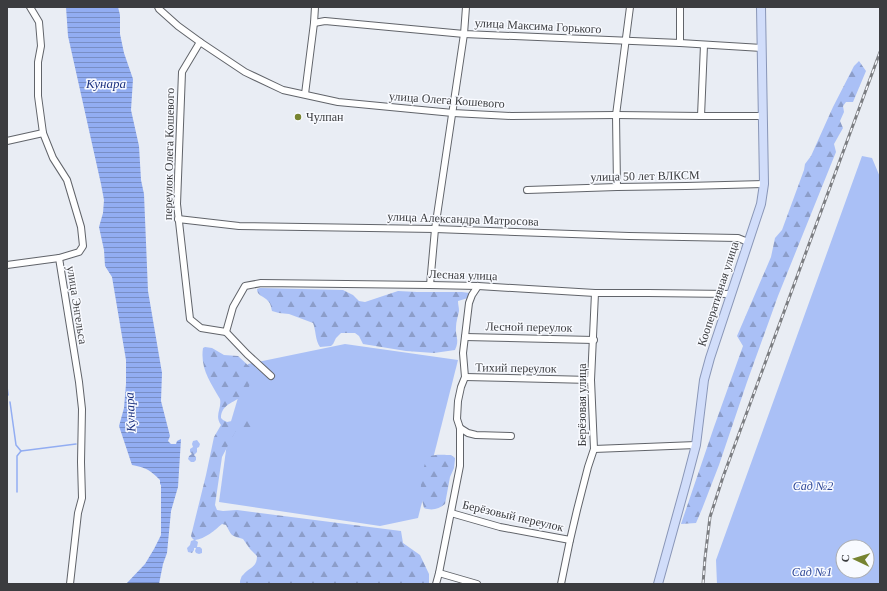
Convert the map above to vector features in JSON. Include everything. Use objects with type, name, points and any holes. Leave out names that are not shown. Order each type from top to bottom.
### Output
[{"type":"main road","name":"Кооперативная улица","points":[[658,584],[696,445],[704,380],[730,294],[761,204],[764,184],[761,7]]},
{"type":"street","name":"улица Энгельса","points":[[30,7],[39,22],[41,46],[38,62],[38,96],[43,133],[53,158],[67,180],[81,226],[83,246],[79,252],[59,258],[82,408],[82,498],[78,513],[70,584]]},
{"type":"street","name":"улица Олега Кошевого","points":[[158,7],[158,9],[178,26],[245,72],[283,90],[338,102],[453,113],[512,116],[762,116]]},
{"type":"street","points":[[305,94],[315,7]]},
{"type":"street","points":[[430,285],[435,229],[453,113],[464,34],[466,7]]},
{"type":"street","points":[[617,187],[616,115],[630,7]]},
{"type":"street","points":[[680,7],[680,43]]},
{"type":"street","name":"улица Максима Горького","points":[[314,24],[325,21],[464,34],[762,48]]},
{"type":"street","name":"переулок Олега Кошевого","points":[[200,42],[182,72],[177,204],[178,219],[190,319],[201,328],[226,332]]},
{"type":"street","points":[[701,116],[704,45]]},
{"type":"street","points":[[7,141],[43,133]]},
{"type":"street","name":"улица 50 лет ВЛКСМ","points":[[527,190],[764,184]]},
{"type":"street","name":"улица Александра Матросова","points":[[178,219],[239,226],[435,229],[629,236],[738,238],[748,242]]},
{"type":"street","points":[[7,265],[59,258]]},
{"type":"street","name":"Лесная улица","points":[[226,332],[233,307],[245,286],[261,283],[478,286],[595,293],[730,294]]},
{"type":"street","points":[[436,584],[460,466],[460,428],[457,419],[458,401],[465,377],[463,353],[469,303],[478,286]]},
{"type":"street","name":"Берёзовая улица","points":[[561,584],[570,540],[588,467],[594,450],[591,380],[595,293]]},
{"type":"street","points":[[226,332],[271,376]]},
{"type":"street","name":"Лесной переулок","points":[[465,337],[594,340]]},
{"type":"street","name":"Тихий переулок","points":[[465,377],[591,380]]},
{"type":"street","points":[[460,428],[468,433],[476,435],[511,436]]},
{"type":"street","points":[[594,450],[696,445]]},
{"type":"street","name":"Берёзовый переулок","points":[[451,513],[500,527],[570,540]]},
{"type":"street","points":[[439,573],[477,584]]},
{"type":"green space","points":[[859,61],[866,71],[853,102],[846,102],[843,106],[844,112],[840,121],[843,128],[834,144],[836,152],[778,296],[719,465],[696,523],[681,524],[743,346],[737,336],[771,257],[775,238],[782,230],[805,164],[811,156],[833,107],[854,66]]},
{"type":"green space","name":"Сад №2","points":[[862,156],[872,158],[880,177],[880,584],[717,584],[716,560]]},
{"type":"green space","points":[[257,289],[343,290],[353,295],[359,301],[365,302],[398,291],[462,292],[470,293],[470,295],[468,298],[458,301],[459,311],[456,323],[457,343],[455,350],[434,353],[406,351],[363,344],[359,336],[355,333],[341,333],[331,346],[320,347],[313,323],[289,314],[272,311],[269,302],[258,293]]},
{"type":"green space","points":[[345,344],[458,360],[418,518],[380,526],[219,502],[229,428],[248,364]]},
{"type":"green space","points":[[203,348],[212,348],[224,355],[238,356],[252,369],[252,375],[247,392],[242,397],[226,406],[221,418],[227,422],[251,417],[255,417],[256,420],[255,425],[250,428],[239,429],[235,432],[222,457],[215,505],[217,510],[237,510],[401,531],[403,543],[420,555],[429,574],[429,584],[240,584],[242,576],[245,572],[256,563],[257,556],[243,539],[232,535],[226,525],[222,524],[206,536],[195,540],[198,542],[197,547],[202,549],[202,553],[196,553],[196,548],[194,548],[192,553],[188,552],[187,548],[191,541],[194,540],[191,536],[214,437],[221,425],[218,418],[220,399],[204,368],[202,355]]},
{"type":"green space","points":[[197,440],[200,444],[194,455],[196,460],[191,462],[188,459],[192,454],[190,449],[193,447],[193,441]]},
{"type":"green space","points":[[433,455],[451,455],[455,458],[454,468],[450,477],[445,504],[435,509],[424,508],[421,496],[421,487],[422,475],[427,459]]},
{"type":"water","name":"Кунара","points":[[66,7],[118,7],[120,15],[120,34],[124,53],[133,79],[131,110],[139,146],[141,180],[144,194],[148,291],[162,373],[161,401],[170,436],[168,441],[171,444],[176,444],[177,441],[181,439],[178,487],[171,511],[167,553],[159,584],[126,584],[145,564],[161,535],[161,485],[160,480],[150,471],[132,465],[119,426],[124,408],[126,360],[112,277],[105,266],[104,250],[99,227],[103,213],[104,200],[68,36]]},
{"type":"waterway","points":[[7,386],[8,395]]},
{"type":"waterway","points":[[10,402],[16,445],[21,451]]},
{"type":"waterway","points":[[17,492],[17,456],[21,451],[76,444]]},
{"type":"railway","points":[[703,584],[710,517],[723,477],[880,52]]},
{"type":"place","name":"Чулпан","points":[[298,117]]},
{"type":"park label","name":"Сад №1","points":[[812,572]]}]
